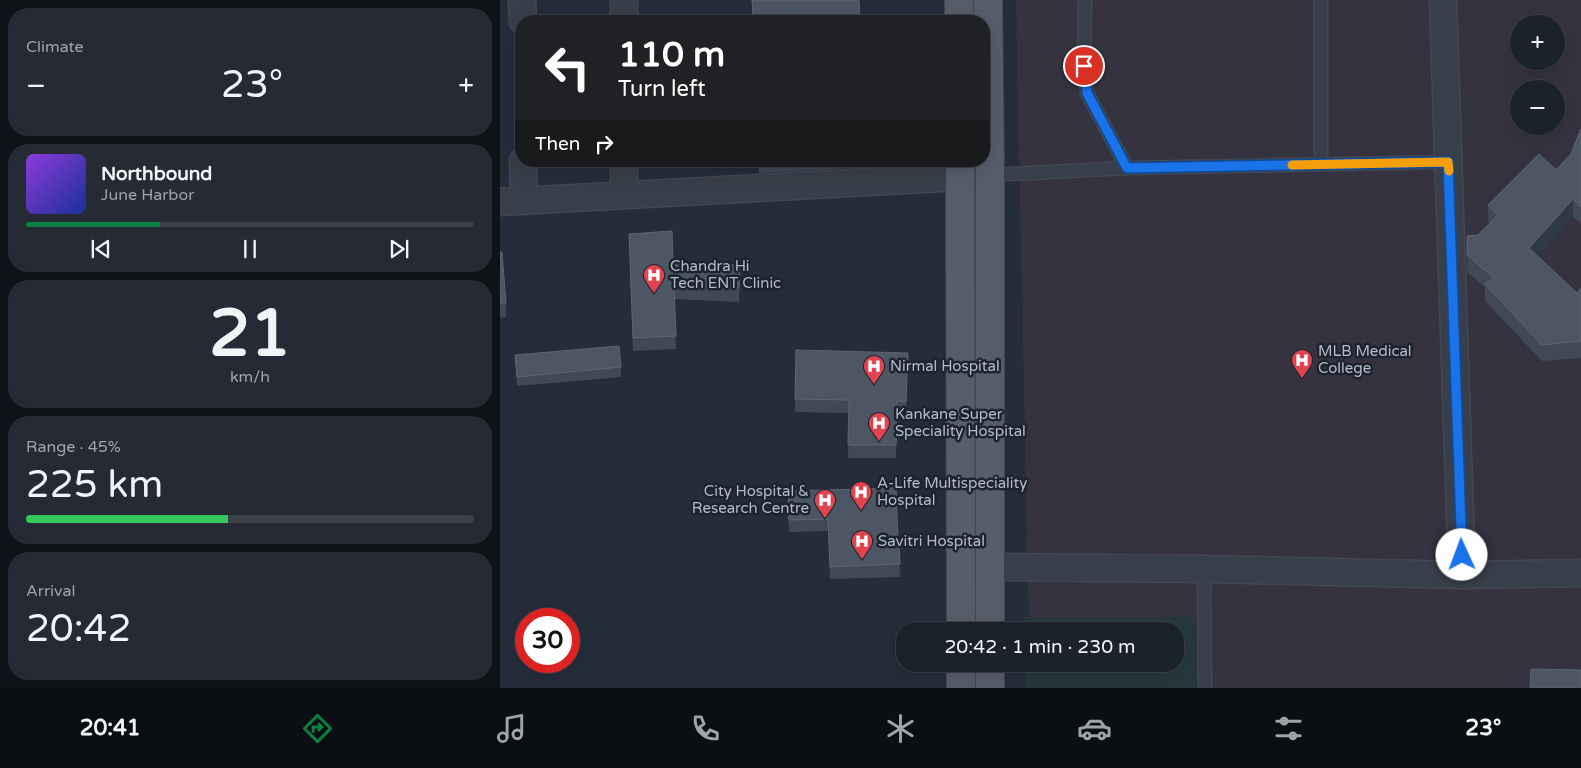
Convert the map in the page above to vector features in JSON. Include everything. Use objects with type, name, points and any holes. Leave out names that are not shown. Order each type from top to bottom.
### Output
[{"type":"main road","points":[[959,0],[959,15]]},
{"type":"main road","points":[[988,0],[988,15]]},
{"type":"main road","points":[[990,167],[990,622]]},
{"type":"main road","points":[[961,169],[961,622]]},
{"type":"main road","points":[[961,672],[961,688]]},
{"type":"main road","points":[[990,672],[990,688]]},
{"type":"street","points":[[522,0],[523,15]]},
{"type":"street","points":[[624,0],[624,15]]},
{"type":"street","points":[[1443,0],[1462,575]]},
{"type":"street","points":[[522,167],[512,202],[961,169]]},
{"type":"street","points":[[624,167],[624,195]]},
{"type":"street","points":[[990,567],[1204,569],[1462,575],[1581,573]]},
{"type":"lane","points":[[1086,0],[1084,66],[1087,93],[1127,168]]},
{"type":"lane","points":[[1321,0],[1321,164]]},
{"type":"lane","points":[[990,175],[1127,168],[1448,162]]},
{"type":"lane","points":[[1204,569],[1205,688]]},
{"type":"shaded area","name":"MLB Medical College","points":[[1016,0],[1581,0],[1581,688],[1030,688],[1127,672],[1184,672],[1184,622],[1029,622]]},
{"type":"shaded area","points":[[1024,617],[1195,617],[1197,688],[1025,688],[1025,672],[1184,672],[1184,622],[1024,622]]},
{"type":"building","points":[[752,0],[859,0],[860,15],[753,15]]},
{"type":"building","points":[[1581,129],[1581,207],[1573,199],[1529,248],[1577,293],[1581,288],[1581,341],[1542,345],[1485,284],[1494,278],[1467,255],[1467,236],[1478,235],[1498,215],[1488,205],[1539,154],[1556,170],[1571,154]]},
{"type":"building","points":[[672,231],[673,263],[740,265],[739,288],[674,286],[676,336],[633,338],[629,234]]},
{"type":"building","points":[[500,252],[502,252],[506,303],[500,303]]},
{"type":"building","points":[[619,346],[621,367],[517,377],[515,355]]},
{"type":"building","points":[[796,350],[908,353],[906,402],[897,401],[896,445],[848,445],[849,400],[795,399]]},
{"type":"building","points":[[896,488],[900,564],[830,567],[828,519],[789,520],[788,491]]},
{"type":"building","points":[[1531,669],[1581,670],[1581,688],[1530,688]]},
{"type":"slow traffic","points":[[1292,165],[1448,162],[1449,171]]},
{"type":"place","name":"Chandra Hi Tech ENT Clinic","points":[[654,294]]},
{"type":"place","name":"MLB Medical College","points":[[1302,379]]},
{"type":"place","name":"Nirmal Hospital","points":[[874,385]]},
{"type":"place","name":"Kankane Super Speciality Hospital","points":[[879,442]]},
{"type":"place","name":"A-Life Multispeciality Hospital","points":[[861,511]]},
{"type":"place","name":"City Hospital & Research Centre","points":[[825,519]]},
{"type":"place","name":"Savitri Hospital","points":[[862,560]]},
{"type":"route","points":[[1084,66],[1087,93],[1127,168],[1448,162],[1462,555]]}]
